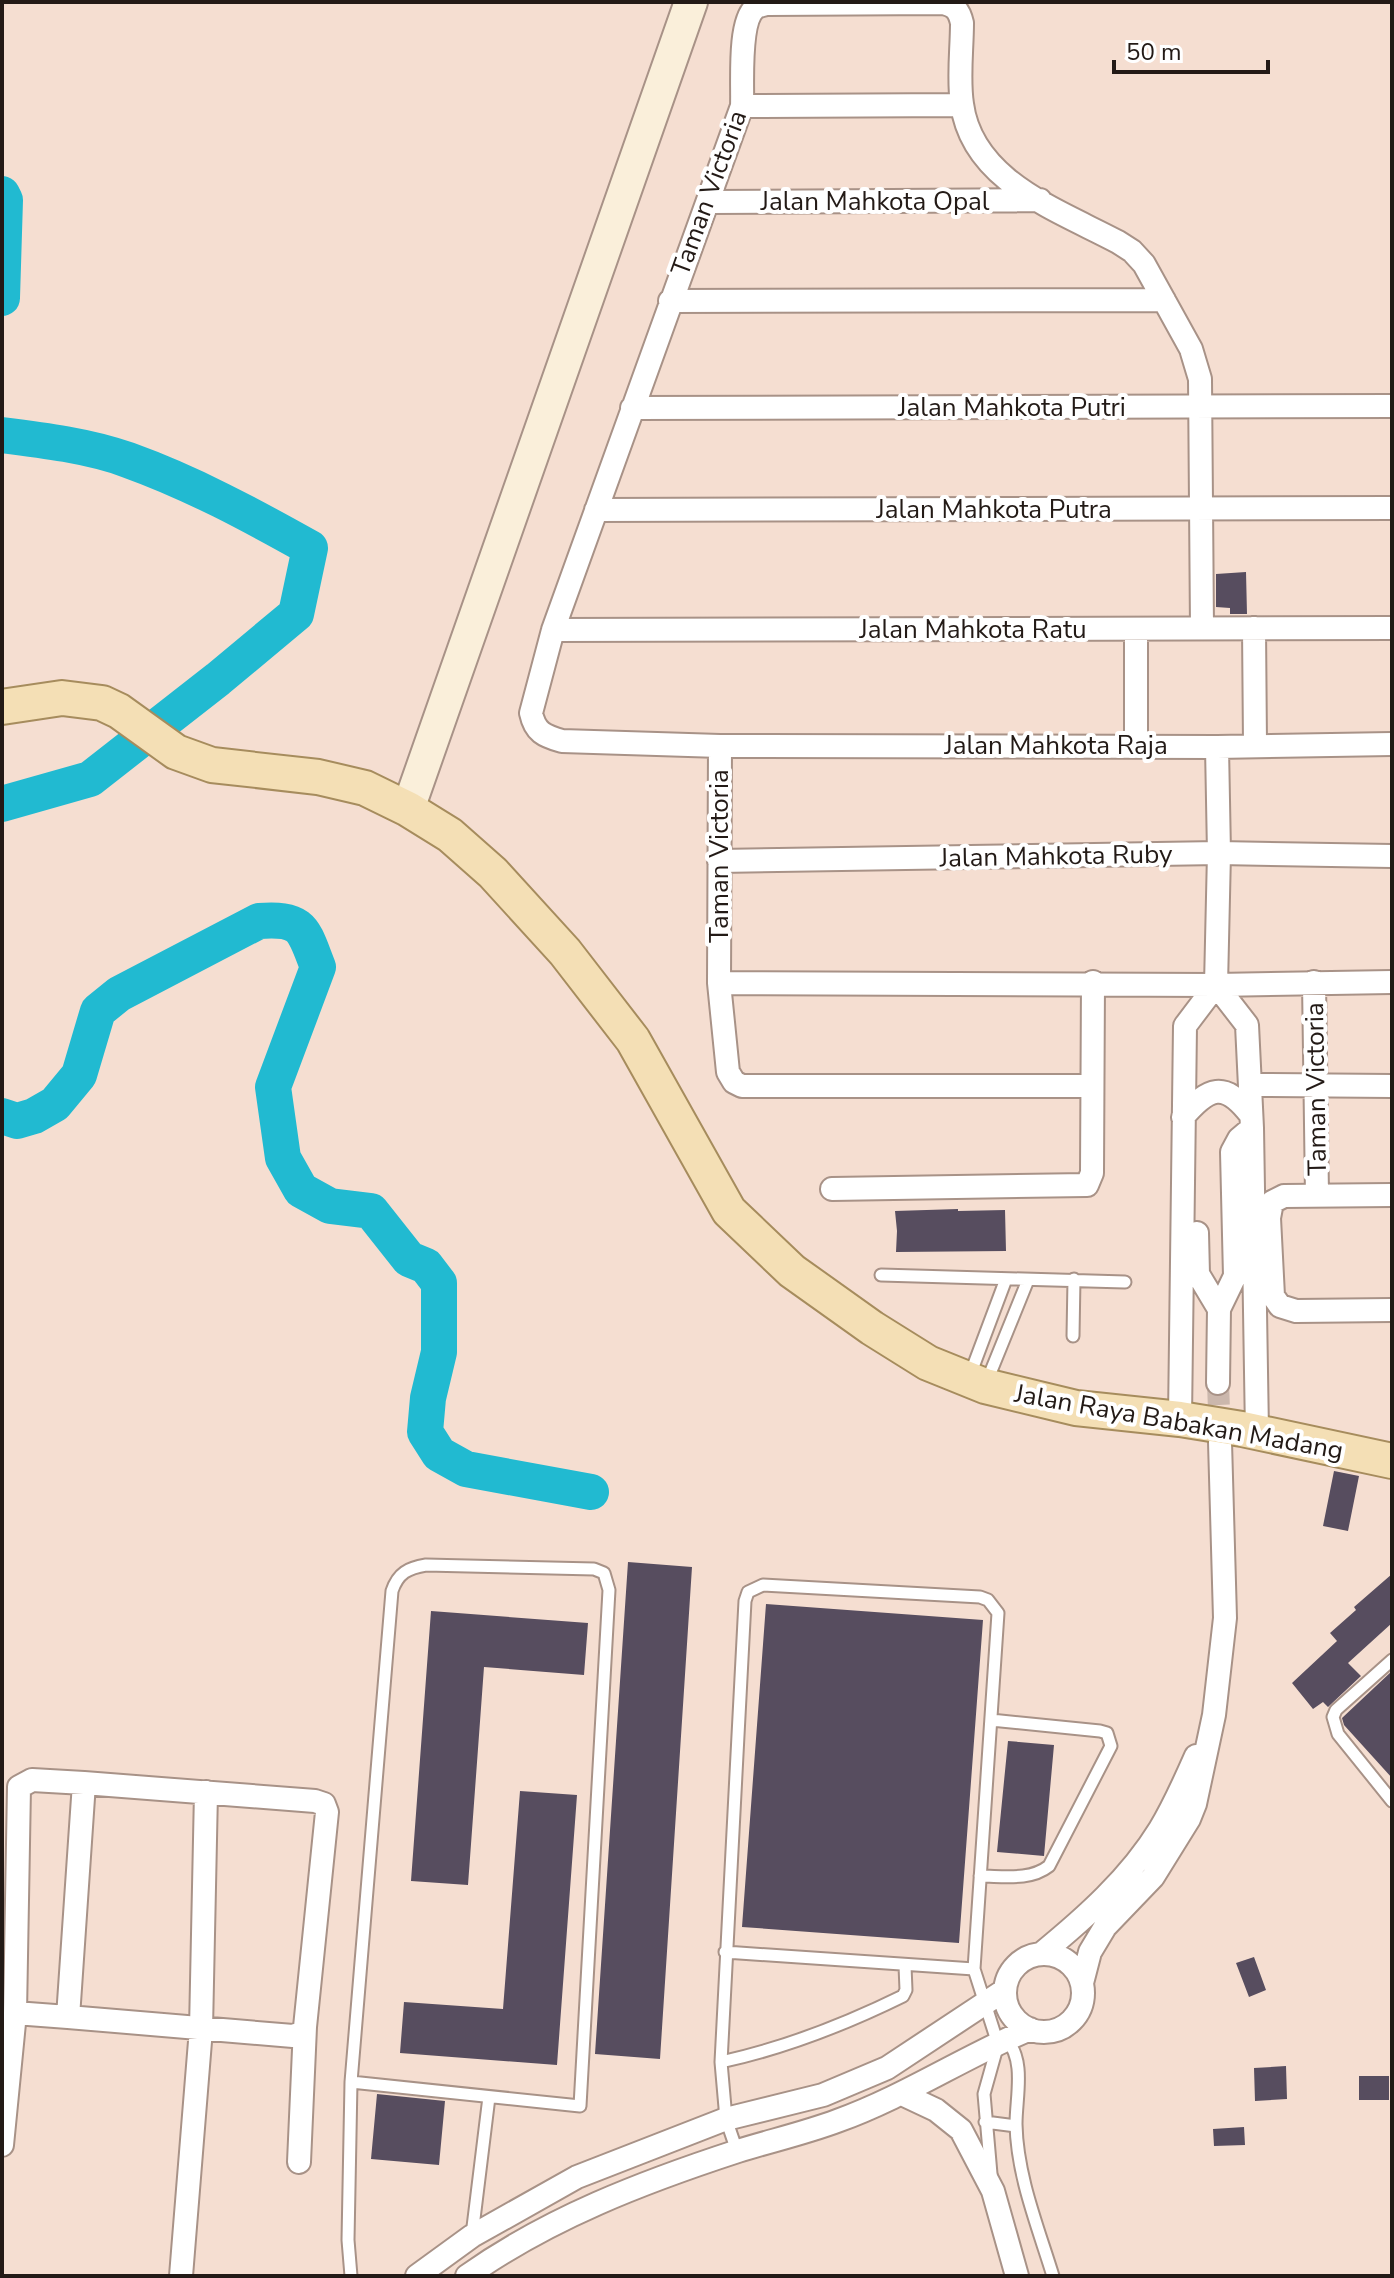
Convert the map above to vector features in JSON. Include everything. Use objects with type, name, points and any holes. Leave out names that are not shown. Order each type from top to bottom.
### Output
[{"type":"main road","name":"Jalan Raya Babakan Madang","points":[[2,707],[62,698],[102,703],[119,711],[176,752],[212,765],[318,777],[365,788],[408,809],[450,835],[493,873],[565,952],[633,1040],[729,1211],[792,1271],[928,1363],[977,1383],[1076,1408],[1180,1419],[1392,1461]]},
{"type":"street","name":"Taman Victoria","points":[[1092,1086],[742,1086],[734,1082],[728,1072],[719,983],[720,746],[562,741],[545,737],[534,727],[531,713],[553,630],[742,106],[745,32],[748,18],[755,8],[782,3],[943,3],[953,6],[960,13],[962,23],[962,105],[972,137],[994,170],[1132,251],[1144,264],[1196,360],[1201,407],[1202,628]]},
{"type":"street","points":[[408,809],[686,4]]},
{"type":"street","points":[[742,106],[962,105]]},
{"type":"street","name":"Jalan Mahkota Opal","points":[[709,202],[1041,200]]},
{"type":"street","name":"Taman Victoria","points":[[670,301],[1164,300]]},
{"type":"street","name":"Jalan Mahkota Putri","points":[[632,408],[1392,406]]},
{"type":"street","name":"Jalan Mahkota Putra","points":[[596,510],[1392,508]]},
{"type":"street","points":[[1254,628],[1255,744]]},
{"type":"street","name":"Jalan Mahkota Ratu","points":[[553,630],[1392,628]]},
{"type":"street","points":[[1136,629],[1136,745]]},
{"type":"street","name":"Jalan Mahkota Raja","points":[[720,746],[1217,747],[1392,744]]},
{"type":"street","points":[[1180,1419],[1185,1026],[1216,985],[1219,853],[1217,747]]},
{"type":"street","name":"Jalan Mahkota Ruby","points":[[719,861],[1219,853],[1392,856]]},
{"type":"street","points":[[832,1189],[1087,1185],[1092,1173],[1093,982]]},
{"type":"street","name":"Taman Victoria","points":[[719,983],[1093,982],[1216,985],[1392,982]]},
{"type":"street","name":"Taman Victoria","points":[[1314,982],[1317,1195]]},
{"type":"street","points":[[1216,985],[1247,1025],[1257,1432]]},
{"type":"street","points":[[1260,1085],[1392,1086]]},
{"type":"street","points":[[1183,1124],[1200,1098],[1218,1091],[1236,1097],[1251,1121]]},
{"type":"street","points":[[1218,1383],[1219,1309],[1235,1276],[1232,1152],[1251,1121]]},
{"type":"street","points":[[1183,1124],[1194,1150],[1198,1274],[1219,1309]]},
{"type":"street","name":"Taman Victoria","points":[[1392,1195],[1284,1196],[1272,1202],[1270,1208],[1275,1301],[1296,1311],[1392,1310]]},
{"type":"street","points":[[1082,1983],[1090,1952],[1105,1927],[1153,1877],[1189,1819],[1214,1715],[1225,1618],[1220,1442]]},
{"type":"street","points":[[1041,1954],[1059,1957],[1069,1963],[1078,1972],[1082,1983],[1084,1995],[1081,2007],[1065,2026],[1054,2031],[1030,2029],[1011,2014],[1005,1990],[1014,1968],[1023,1960],[1041,1954],[1083,1919],[1122,1879],[1160,1830],[1214,1715]]},
{"type":"street","points":[[2,2145],[7,2058],[15,2013],[19,1787],[32,1780],[324,1804],[327,1812],[305,2027],[299,2162]]},
{"type":"street","points":[[68,2017],[84,1783]]},
{"type":"street","points":[[181,2276],[201,2029],[206,1792]]},
{"type":"street","points":[[417,2276],[472,2236],[577,2177],[726,2119],[823,2095],[887,2068],[1005,1990]]},
{"type":"street","points":[[15,2013],[293,2036],[305,2027]]},
{"type":"street","points":[[467,2276],[516,2243],[620,2193],[737,2151],[836,2122],[902,2094],[1030,2029]]},
{"type":"street","points":[[902,2094],[936,2110],[961,2130],[993,2191],[1017,2276]]},
{"type":"lane","points":[[881,1275],[1125,1282]]},
{"type":"lane","points":[[977,1383],[1006,1279]]},
{"type":"lane","points":[[1073,1336],[1074,1279]]},
{"type":"lane","points":[[977,1383],[1028,1280]]},
{"type":"lane","points":[[351,2082],[580,2106],[609,1590],[604,1573],[594,1569],[426,1565],[413,1567],[395,1581],[351,2082],[348,2240],[351,2276]]},
{"type":"lane","points":[[737,2151],[726,2119],[721,2062],[745,1601],[748,1592],[763,1585],[980,1597],[988,1600],[998,1613],[974,1969],[1002,2042],[984,2094],[993,2191]]},
{"type":"lane","points":[[1392,1660],[1336,1710],[1333,1717],[1338,1734],[1392,1801]]},
{"type":"lane","points":[[980,1876],[1024,1876],[1043,1871],[1049,1866],[1111,1746],[1107,1733],[1100,1731],[991,1720]]},
{"type":"lane","points":[[725,1952],[974,1969]]},
{"type":"lane","points":[[721,2062],[756,2054],[847,2024],[903,1996],[906,1990],[905,1966]]},
{"type":"lane","points":[[1002,2042],[1015,2048],[1018,2074],[1016,2126],[1026,2189],[1053,2276]]},
{"type":"lane","points":[[472,2236],[489,2097]]},
{"type":"lane","points":[[985,2122],[1016,2126]]},
{"type":"building","points":[[1246,572],[1247,614],[1230,614],[1230,608],[1216,607],[1216,574]]},
{"type":"building","points":[[1005,1210],[1006,1251],[896,1252],[895,1211]]},
{"type":"building","points":[[1334,1471],[1359,1476],[1348,1531],[1323,1526]]},
{"type":"building","points":[[628,1562],[692,1567],[660,2059],[595,2054]]},
{"type":"building","points":[[1392,1574],[1392,1623],[1348,1663],[1361,1676],[1328,1707],[1323,1702],[1313,1709],[1292,1683],[1337,1641],[1330,1633]]},
{"type":"building","points":[[766,1604],[983,1620],[959,1943],[742,1927]]},
{"type":"building","points":[[431,1611],[588,1623],[584,1675],[484,1667],[468,1885],[411,1881]]},
{"type":"building","points":[[1392,1671],[1392,1778],[1344,1725],[1342,1718]]},
{"type":"building","points":[[1008,1741],[1054,1745],[1044,1856],[997,1852]]},
{"type":"building","points":[[520,1791],[577,1795],[557,2065],[400,2053],[404,2002],[503,2009]]},
{"type":"building","points":[[1254,1957],[1266,1990],[1249,1997],[1236,1963]]},
{"type":"building","points":[[1286,2066],[1287,2099],[1255,2101],[1254,2068]]},
{"type":"building","points":[[1359,2076],[1389,2076],[1389,2100],[1359,2100]]},
{"type":"building","points":[[377,2094],[445,2101],[439,2165],[371,2159]]},
{"type":"building","points":[[1244,2127],[1245,2145],[1214,2146],[1213,2129]]},
{"type":"waterway","points":[[2,194],[5,200],[2,298]]},
{"type":"waterway","points":[[2,435],[82,447],[128,460],[198,489],[310,548],[296,614],[218,679],[90,779],[2,804]]},
{"type":"waterway","points":[[2,1116],[17,1121],[55,1104],[79,1075],[98,1011],[119,994],[259,921],[293,924],[305,935],[318,967],[273,1087],[283,1158],[301,1190],[330,1206],[371,1211],[409,1259],[426,1266],[439,1283],[439,1352],[428,1398],[425,1432],[439,1454],[466,1469],[591,1492]]},
{"type":"tunnel","points":[[1218,1383],[1220,1437]]}]
